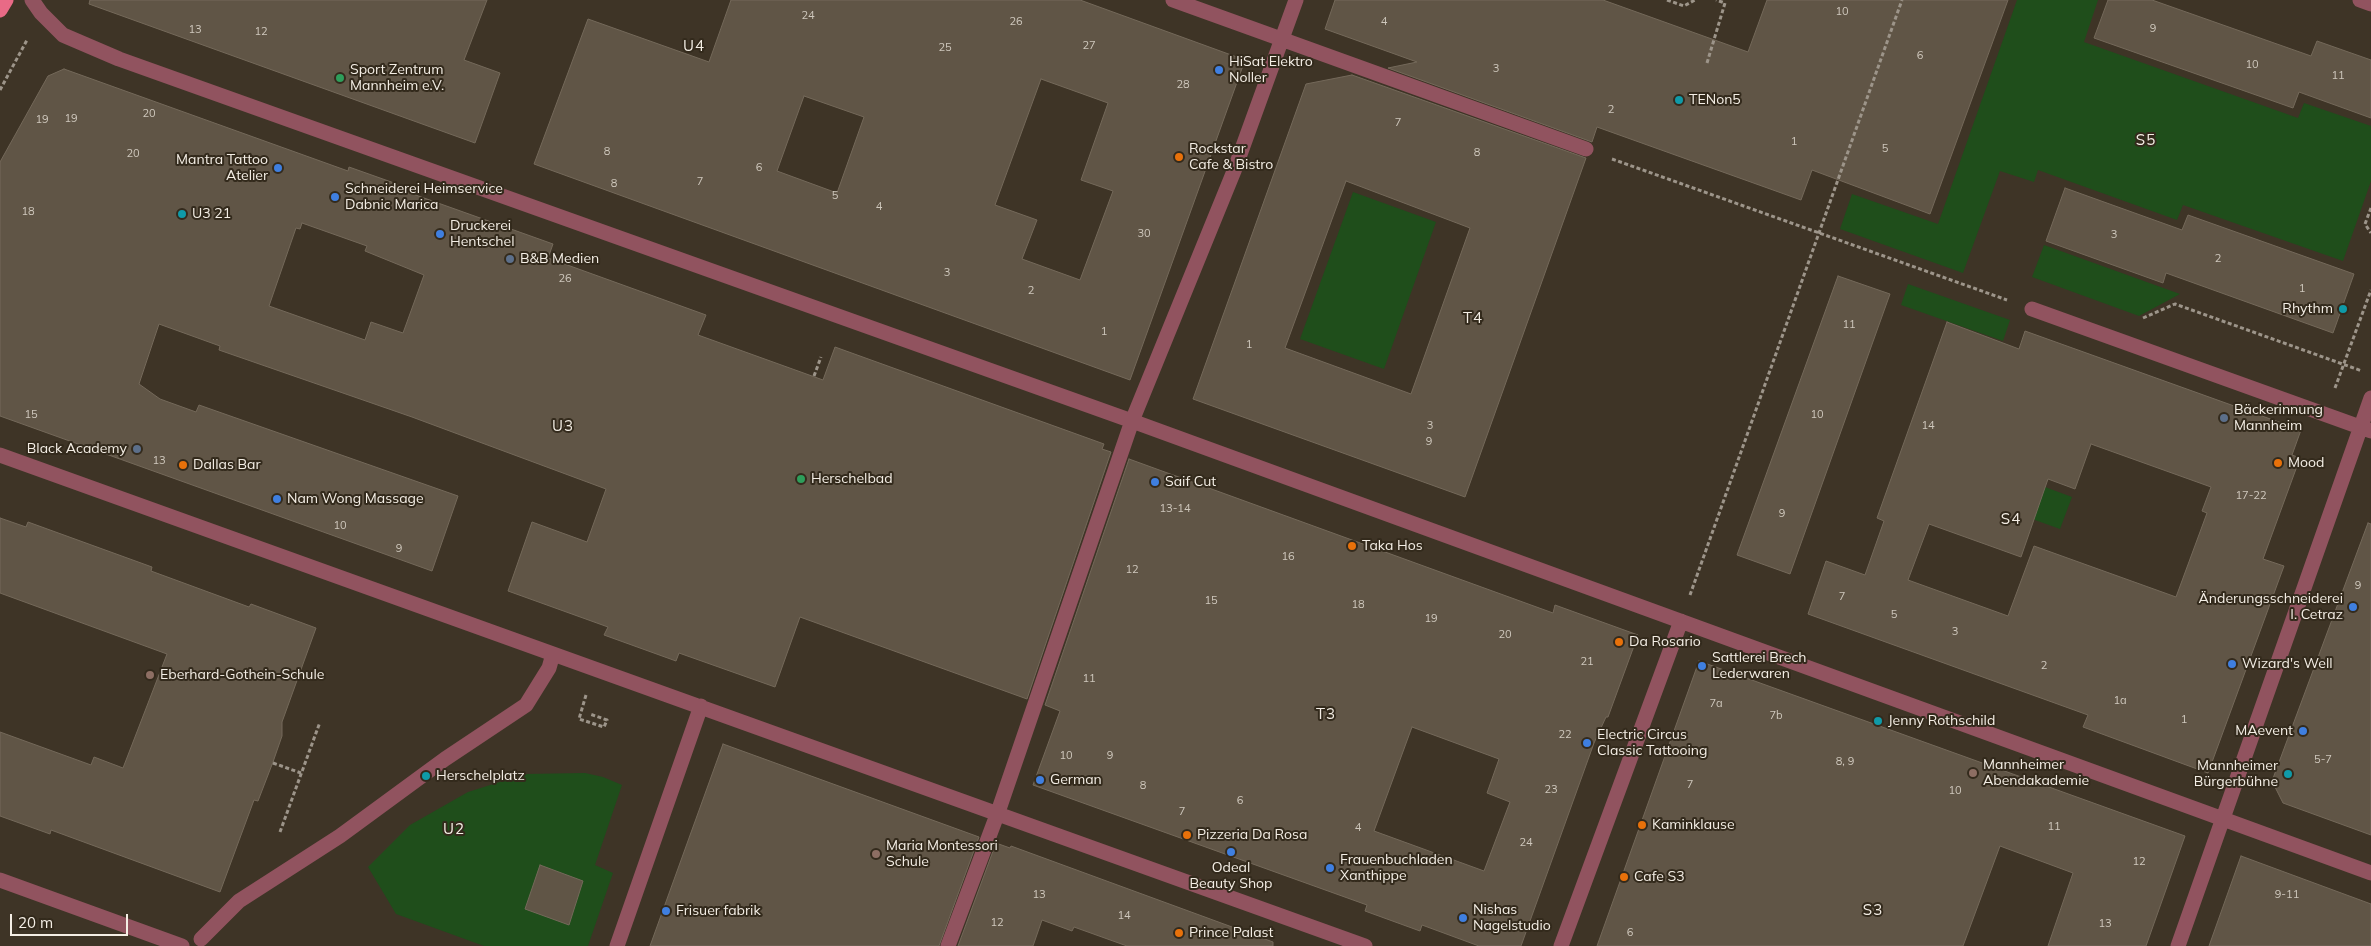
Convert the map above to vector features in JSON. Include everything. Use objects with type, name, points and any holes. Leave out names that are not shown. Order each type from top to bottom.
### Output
[{"type":"main road","points":[[0,10],[6,0]]},
{"type":"street","points":[[32,0],[41,13],[63,35],[118,59],[1132,421],[2371,873]]},
{"type":"street","points":[[1173,0],[1586,149]]},
{"type":"street","points":[[948,946],[997,814],[1132,421],[1234,171],[1296,0]]},
{"type":"street","points":[[2360,0],[2371,4]]},
{"type":"street","points":[[2032,309],[2366,429]]},
{"type":"street","points":[[2178,946],[2366,429],[2371,398]]},
{"type":"street","points":[[0,455],[1365,946]]},
{"type":"street","points":[[1561,946],[1681,621]]},
{"type":"street","points":[[201,939],[239,901],[340,836],[445,759],[526,705],[549,668],[553,654]]},
{"type":"street","points":[[617,946],[701,706]]},
{"type":"street","points":[[0,880],[182,946]]},
{"type":"path","points":[[1667,0],[1684,6],[1695,0]]},
{"type":"path","points":[[1707,63],[1726,2],[1716,0]]},
{"type":"path","points":[[1681,621],[1902,0]]},
{"type":"path","points":[[0,90],[41,13]]},
{"type":"path","points":[[1586,149],[2032,309]]},
{"type":"path","points":[[2371,208],[2365,224],[2371,233]]},
{"type":"path","points":[[2326,415],[2371,290]]},
{"type":"path","points":[[2140,319],[2175,304],[2371,374]]},
{"type":"path","points":[[814,376],[821,357]]},
{"type":"path","points":[[586,721],[604,727],[607,720],[590,714]]},
{"type":"path","points":[[280,832],[320,722]]},
{"type":"path","points":[[272,762],[301,774]]},
{"type":"green space","points":[[2017,0],[2098,0],[2084,42],[2298,118],[2304,103],[2371,126],[2371,181],[2343,261],[2183,205],[2177,220],[2038,170],[2034,182],[2000,171],[1963,273],[1840,229],[1852,194],[1938,224]]},
{"type":"green space","points":[[1353,192],[1436,222],[1384,369],[1300,339]]},
{"type":"green space","points":[[2044,245],[2180,294],[2139,316],[2032,277]]},
{"type":"green space","points":[[1908,284],[2010,320],[2003,341],[1901,305]]},
{"type":"green space","points":[[1980,463],[2072,497],[2060,529],[1968,496]]},
{"type":"green space","points":[[585,773],[603,777],[622,785],[595,865],[613,873],[588,946],[484,946],[396,914],[368,867],[410,825],[468,792],[525,774]]},
{"type":"building","points":[[90,0],[487,0],[464,60],[500,73],[475,143],[89,4]]},
{"type":"building","points":[[731,0],[1080,0],[1245,60],[1130,380],[534,164],[588,19],[709,62]],"holes":[[[1041,79],[1108,103],[1081,180],[1113,191],[1080,280],[1022,259],[1037,220],[995,205]],[[804,96],[864,117],[837,193],[777,171]]]},
{"type":"building","name":"TENon5","points":[[1335,0],[1603,0],[1748,52],[1767,0],[2008,0],[1930,214],[1812,170],[1801,200],[1597,127],[1592,142],[1388,68],[1417,62],[1325,29]]},
{"type":"building","points":[[2108,0],[2152,0],[2311,56],[2317,41],[2371,60],[2371,118],[2299,92],[2293,108],[2094,38]]},
{"type":"building","points":[[64,69],[348,171],[349,167],[397,184],[396,188],[553,244],[548,258],[706,315],[698,335],[823,380],[835,347],[1104,444],[1102,449],[1111,452],[1027,699],[800,617],[775,687],[679,653],[676,661],[604,635],[608,627],[508,591],[532,522],[587,542],[606,489],[412,417],[219,350],[220,346],[159,324],[139,384],[160,399],[196,412],[199,405],[458,496],[432,571],[0,416],[0,162],[48,76]],"holes":[[[302,223],[367,246],[365,251],[424,275],[403,333],[371,322],[365,340],[269,306],[296,228],[300,229]]]},
{"type":"building","points":[[1352,75],[1586,158],[1465,497],[1193,399],[1306,84]],"holes":[[[1346,181],[1470,228],[1411,394],[1285,348]]]},
{"type":"building","points":[[2065,188],[2182,230],[2188,215],[2354,274],[2333,333],[2166,273],[2163,283],[2046,241]]},
{"type":"building","points":[[1838,276],[1890,294],[1790,574],[1737,555]]},
{"type":"building","points":[[1947,322],[2019,349],[2025,331],[2301,430],[2292,455],[2300,458],[2263,559],[2284,566],[2208,773],[2083,727],[2088,715],[1808,614],[1826,561],[1865,575],[1884,521],[1877,518]],"holes":[[[2091,444],[2211,487],[2202,511],[2207,513],[2176,597],[2034,546],[2008,616],[1908,580],[1929,524],[2021,557],[2048,479],[2075,489]]]},
{"type":"building","points":[[1129,459],[1553,613],[1555,605],[1638,635],[1608,717],[1606,717],[1594,743],[1521,946],[1479,946],[1422,925],[1420,931],[1365,911],[1367,905],[1033,785],[1060,711],[1045,705]],"holes":[[[1412,727],[1499,759],[1487,793],[1510,802],[1484,871],[1374,831]]]},
{"type":"building","name":"Eberhard-Gothein-Schule","points":[[0,518],[26,527],[28,522],[152,567],[151,571],[249,607],[251,604],[316,628],[282,722],[282,736],[273,762],[258,801],[254,800],[220,892],[51,830],[50,834],[0,816],[0,732],[91,765],[94,757],[123,768],[167,654],[0,593]]},
{"type":"building","points":[[2368,523],[2371,524],[2371,835],[2283,803],[2272,781]]},
{"type":"building","points":[[1699,661],[2185,836],[2146,946],[2048,946],[2073,873],[2000,846],[1963,946],[1597,946]]},
{"type":"building","name":"Maria Montessori Schule","points":[[723,744],[979,837],[939,946],[650,946]]},
{"type":"building","points":[[996,843],[1010,848],[1011,846],[1273,942],[1273,946],[1127,946],[1074,927],[1072,931],[1042,920],[1033,946],[958,946]]},
{"type":"building","points":[[2241,856],[2371,904],[2371,946],[2209,946]]},
{"type":"building","points":[[540,865],[583,881],[569,925],[525,909]]},
{"type":"place","name":"HiSat Elektro Noller","points":[[1219,70]]},
{"type":"place","name":"Sport Zentrum Mannheim e.V.","points":[[340,78]]},
{"type":"place","name":"TENon5","points":[[1679,100]]},
{"type":"place","name":"Rockstar Cafe & Bistro","points":[[1179,157]]},
{"type":"place","name":"Mantra Tattoo Atelier","points":[[278,168]]},
{"type":"place","name":"Schneiderei Heimservice Dabnic Marica","points":[[335,197]]},
{"type":"place","name":"U3 21","points":[[182,214]]},
{"type":"place","name":"Druckerei Hentschel","points":[[440,234]]},
{"type":"place","name":"B&B Medien","points":[[510,259]]},
{"type":"place","name":"Rhythm","points":[[2343,309]]},
{"type":"place","name":"Bäckerinnung Mannheim","points":[[2224,418]]},
{"type":"place","name":"Black Academy","points":[[137,449]]},
{"type":"place","name":"Mood","points":[[2278,463]]},
{"type":"place","name":"Dallas Bar","points":[[183,465]]},
{"type":"place","name":"Herschelbad","points":[[801,479]]},
{"type":"place","name":"Saif Cut","points":[[1155,482]]},
{"type":"place","name":"Nam Wong Massage","points":[[277,499]]},
{"type":"place","name":"Taka Hos","points":[[1352,546]]},
{"type":"place","name":"Änderungsschneiderei I. Cetraz","points":[[2353,607]]},
{"type":"place","name":"Da Rosario","points":[[1619,642]]},
{"type":"place","name":"Wizard's Well","points":[[2232,664]]},
{"type":"place","name":"Sattlerei Brech Lederwaren","points":[[1702,666]]},
{"type":"place","name":"Eberhard-Gothein-Schule","points":[[150,675]]},
{"type":"place","name":"Jenny Rothschild","points":[[1878,721]]},
{"type":"place","name":"MAevent","points":[[2303,731]]},
{"type":"place","name":"Electric Circus Classic Tattooing","points":[[1587,743]]},
{"type":"place","name":"Mannheimer Abendakademie","points":[[1973,773]]},
{"type":"place","name":"Mannheimer Bürgerbühne","points":[[2288,774]]},
{"type":"place","name":"Herschelplatz","points":[[426,776]]},
{"type":"place","name":"German","points":[[1040,780]]},
{"type":"place","name":"Kaminklause","points":[[1642,825]]},
{"type":"place","name":"Pizzeria Da Rosa","points":[[1187,835]]},
{"type":"place","name":"Odeal Beauty Shop","points":[[1231,852]]},
{"type":"place","name":"Maria Montessori Schule","points":[[876,854]]},
{"type":"place","name":"Frauenbuchladen Xanthippe","points":[[1330,868]]},
{"type":"place","name":"Cafe S3","points":[[1624,877]]},
{"type":"place","name":"Frisuer fabrik","points":[[666,911]]},
{"type":"place","name":"Nishas Nagelstudio","points":[[1463,918]]},
{"type":"place","name":"Prince Palast","points":[[1179,933]]},
{"type":"district","name":"U4","points":[[694,46]]},
{"type":"district","name":"S5","points":[[2146,140]]},
{"type":"district","name":"T4","points":[[1473,318]]},
{"type":"district","name":"U3","points":[[563,426]]},
{"type":"district","name":"S4","points":[[2011,519]]},
{"type":"district","name":"T3","points":[[1326,714]]},
{"type":"district","name":"U2","points":[[454,829]]},
{"type":"district","name":"S3","points":[[1873,910]]}]
